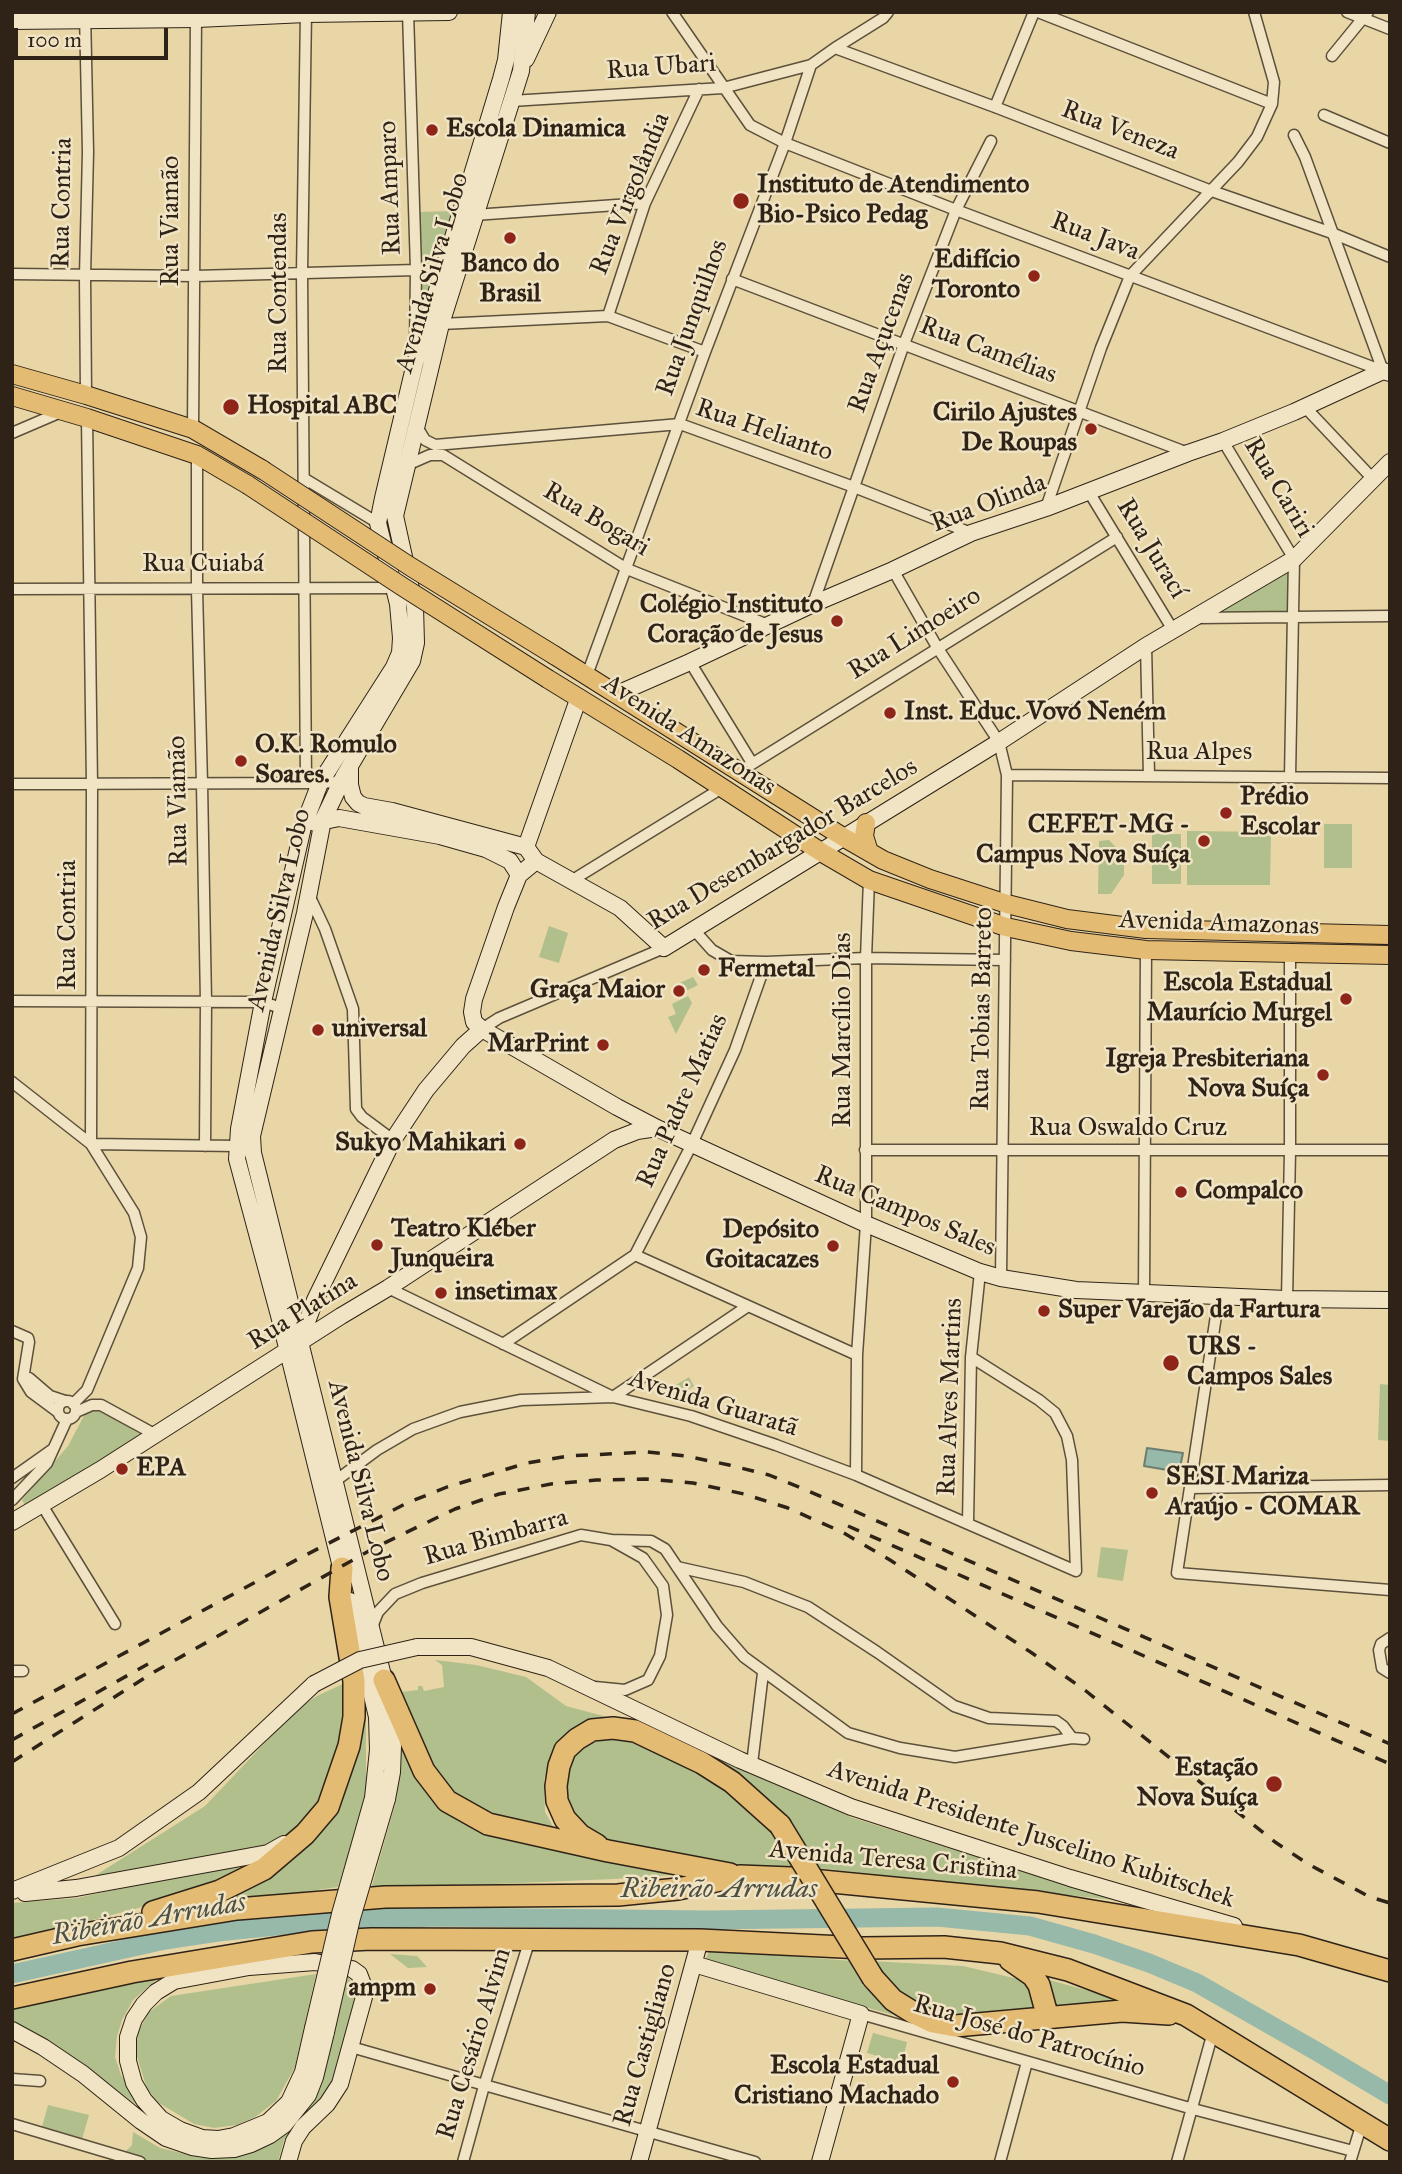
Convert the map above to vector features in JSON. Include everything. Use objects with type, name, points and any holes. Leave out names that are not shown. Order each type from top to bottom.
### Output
[{"type":"highway","points":[[77,1935],[220,1891],[264,1869],[305,1834],[328,1807],[349,1746],[354,1717],[354,1681],[340,1597],[342,1569]]},
{"type":"highway","points":[[384,1680],[424,1771],[447,1801],[488,1824],[608,1851],[740,1876]]},
{"type":"highway","points":[[608,1851],[580,1835],[565,1819],[556,1801],[556,1786],[565,1750],[577,1738],[592,1730],[613,1728],[635,1731],[702,1763],[732,1782],[780,1825],[873,1978],[893,2000],[933,2022],[955,2026],[1122,2011],[1186,2015]]},
{"type":"highway","name":"Avenida Teresa Cristina","points":[[12,1950],[77,1935],[237,1909],[385,1897],[618,1895],[678,1889],[740,1876],[791,1878],[1038,1902],[1299,1945],[1390,1971]]},
{"type":"highway","points":[[12,1998],[132,1972],[312,1942],[432,1938],[699,1940],[863,1948],[944,1947],[1000,1953],[1068,1970],[1186,2015],[1390,2140]]},
{"type":"highway","points":[[249,1967],[312,1942]]},
{"type":"highway","points":[[1000,1953],[1033,1976],[1040,1985],[1048,2018]]},
{"type":"main road","points":[[12,21],[85,16],[449,12]]},
{"type":"main road","name":"Avenida Silva Lobo","points":[[506,60],[510,12]]},
{"type":"main road","name":"Avenida Silva Lobo","points":[[380,1798],[377,1717],[293,1346],[291,1305],[253,1153],[252,1136],[281,1008],[311,912],[308,893],[323,820],[347,771],[412,661],[415,607],[395,516],[416,425],[444,272],[506,60],[527,12]]},
{"type":"main road","name":"Avenida Silva Lobo","points":[[380,1798],[392,1772],[393,1745],[384,1680],[334,1482],[237,1159],[237,1146],[263,1002],[313,783],[394,667],[400,653],[398,604],[378,523],[415,363],[435,319],[474,215],[520,71],[527,12]]},
{"type":"main road","points":[[520,71],[548,12]]},
{"type":"main road","name":"Rua Olinda","points":[[617,694],[971,533],[1046,508],[1223,441],[1386,372]]},
{"type":"main road","name":"Avenida Amazonas","points":[[12,374],[193,429],[263,470],[411,567],[617,694],[746,767],[843,837],[883,860],[930,879],[1007,904],[1067,919],[1146,929],[1390,934]]},
{"type":"main road","name":"Avenida Amazonas","points":[[12,396],[197,455],[869,880],[1006,927],[1071,941],[1146,950],[1390,955]]},
{"type":"main road","name":"Rua Desembargador Barcelos","points":[[664,948],[999,741],[1146,646],[1294,559],[1390,462]]},
{"type":"main road","points":[[482,1029],[474,1022],[474,999],[519,875],[531,854],[579,696]]},
{"type":"main road","points":[[347,771],[353,797],[358,803],[531,854],[571,881],[620,908],[664,948]]},
{"type":"main road","points":[[392,811],[440,836]]},
{"type":"main road","points":[[303,827],[339,818],[440,836],[486,849],[510,861],[519,875]]},
{"type":"main road","points":[[866,823],[864,836],[869,852]]},
{"type":"main road","name":"Rua Desembargador Barcelos","points":[[293,1346],[393,1140],[426,1090],[463,1046],[482,1029]]},
{"type":"main road","name":"Rua Campos Sales","points":[[482,1029],[617,1108],[691,1146],[980,1272],[1076,1290],[1390,1300]]},
{"type":"main road","points":[[614,1140],[621,1122],[617,1108]]},
{"type":"main road","name":"Rua Platina","points":[[14,1518],[43,1506],[156,1435],[614,1140],[637,1131],[657,1129]]},
{"type":"main road","points":[[291,1305],[301,1306],[315,1300],[326,1310],[341,1316]]},
{"type":"main road","name":"Avenida Presidente Juscelino Kubitschek","points":[[12,1893],[118,1848],[199,1792],[314,1684],[360,1660],[416,1647],[471,1647],[548,1668],[752,1764],[851,1807],[1070,1878],[1299,1945]]},
{"type":"main road","points":[[288,2162],[294,2141],[303,2127],[334,2095],[340,2084],[364,1997],[364,1987],[359,1974],[352,1969],[315,1962],[249,1967],[174,1981],[156,1992],[144,2004],[134,2019],[128,2037],[128,2061],[134,2083],[144,2100],[161,2119],[202,2138],[218,2139],[234,2136],[268,2122],[289,2102],[298,2087],[320,2030],[352,1918],[380,1798]]},
{"type":"main road","points":[[12,1893],[76,1888],[268,1853],[305,1834]]},
{"type":"main road","name":"Rua Castigliano","points":[[639,2162],[699,1940]]},
{"type":"main road","name":"Rua José do Patrocínio","points":[[694,1964],[861,2014]]},
{"type":"main road","points":[[820,2162],[861,2014]]},
{"type":"main road","points":[[12,2030],[83,2074],[166,2138],[192,2147],[212,2150],[234,2149],[251,2144],[284,2125],[308,2095],[315,2077],[320,2030]]},
{"type":"main road","points":[[12,2041],[43,2047]]},
{"type":"street","name":"Rua Java","points":[[672,12],[750,125],[785,143],[1386,372]]},
{"type":"street","points":[[811,65],[883,18],[888,12]]},
{"type":"street","points":[[995,107],[1036,12],[1272,104]]},
{"type":"street","points":[[1046,508],[1101,348],[1130,276],[1238,162],[1257,137],[1272,104],[1274,82],[1254,12]]},
{"type":"street","points":[[1347,12],[1365,15],[1390,29]]},
{"type":"street","name":"Rua Contendas","points":[[306,13],[302,273],[305,587],[313,783]]},
{"type":"street","name":"Rua Amparo","points":[[408,13],[416,270],[415,363]]},
{"type":"street","points":[[1332,56],[1365,15]]},
{"type":"street","name":"Rua Contria","points":[[85,16],[88,152],[86,395]]},
{"type":"street","name":"Rua Viamão","points":[[193,429],[196,16]]},
{"type":"street","name":"Rua Veneza","points":[[835,48],[1390,257]]},
{"type":"street","name":"Rua Ubari","points":[[511,101],[723,88],[811,65]]},
{"type":"street","name":"Rua Junquilhos","points":[[587,675],[732,279],[785,143],[811,65]]},
{"type":"street","name":"Rua Virgolândia","points":[[608,316],[645,203],[699,89]]},
{"type":"street","points":[[1324,115],[1390,143]]},
{"type":"street","points":[[1294,135],[1305,157],[1386,372]]},
{"type":"street","name":"Rua Açucenas","points":[[813,604],[904,344],[956,210],[991,141]]},
{"type":"street","points":[[474,215],[645,203]]},
{"type":"street","points":[[12,274],[195,275],[416,270]]},
{"type":"street","name":"Rua Camélias","points":[[732,279],[1188,453]]},
{"type":"street","points":[[435,319],[608,316],[705,352]]},
{"type":"street","points":[[1305,407],[1373,479]]},
{"type":"street","points":[[12,433],[64,411]]},
{"type":"street","name":"Rua Contria","points":[[87,418],[92,785],[91,1144]]},
{"type":"street","name":"Rua Helianto","points":[[416,425],[425,440],[435,445],[680,424],[971,533]]},
{"type":"street","name":"Rua Cariri","points":[[1223,441],[1294,559]]},
{"type":"street","points":[[458,465],[467,442]]},
{"type":"street","name":"Rua Bogari","points":[[407,465],[429,454],[443,455],[627,569],[768,625]]},
{"type":"street","name":"Rua Viamão","points":[[197,455],[197,589],[206,1002],[205,1146]]},
{"type":"street","points":[[305,479],[378,523]]},
{"type":"street","name":"Rua Jurací","points":[[1089,492],[1173,631]]},
{"type":"street","name":"Rua Limoeiro","points":[[746,767],[1116,537]]},
{"type":"street","points":[[1290,777],[1294,559]]},
{"type":"street","points":[[893,570],[937,647],[999,741]]},
{"type":"street","name":"Rua Cuiabá","points":[[12,589],[394,588]]},
{"type":"street","points":[[1194,618],[1390,616]]},
{"type":"street","points":[[1146,646],[1149,776]]},
{"type":"street","points":[[690,663],[746,767]]},
{"type":"street","name":"Rua Tobias Barreto","points":[[999,741],[1007,775],[1001,1278]]},
{"type":"street","points":[[12,784],[313,783],[335,782],[347,771]]},
{"type":"street","name":"Rua Alpes","points":[[1007,775],[1390,778]]},
{"type":"street","points":[[571,881],[722,788]]},
{"type":"street","name":"Rua Marcílio Dias","points":[[856,1475],[857,1355],[866,1224],[866,958],[869,880]]},
{"type":"street","points":[[311,912],[343,976],[353,1009],[356,1109],[393,1140]]},
{"type":"street","points":[[695,931],[712,950],[731,961],[866,958],[1005,960]]},
{"type":"street","name":"Rua Desembargador Barcelos","points":[[482,1029],[499,1018],[664,948]]},
{"type":"street","points":[[1144,1293],[1146,950]]},
{"type":"street","points":[[1287,1298],[1290,954]]},
{"type":"street","name":"Rua Padre Matias","points":[[635,1255],[691,1146],[735,1050],[766,962]]},
{"type":"street","points":[[12,1001],[263,1002],[281,1008]]},
{"type":"street","points":[[12,1082],[91,1144],[134,1213],[141,1237],[138,1268],[87,1390],[68,1410],[47,1463],[12,1500]]},
{"type":"street","points":[[91,1144],[237,1146]]},
{"type":"street","name":"Rua Oswaldo Cruz","points":[[866,1150],[1390,1150]]},
{"type":"street","points":[[503,1344],[635,1255],[857,1355]]},
{"type":"street","name":"Rua Alves Martins","points":[[968,1523],[971,1357],[980,1272]]},
{"type":"street","points":[[388,1288],[613,1397],[748,1306]]},
{"type":"street","points":[[1219,1296],[1177,1573],[1390,1590]]},
{"type":"street","points":[[12,1331],[29,1338],[23,1379],[31,1392],[68,1410],[101,1405],[156,1435]]},
{"type":"street","name":"Avenida Guaratã","points":[[334,1482],[377,1450],[413,1429],[460,1412],[521,1400],[613,1397],[691,1416],[856,1475],[1076,1572],[1072,1460],[1067,1436],[1055,1413],[971,1357]]},
{"type":"street","points":[[12,1478],[55,1447]]},
{"type":"street","points":[[1191,1489],[1390,1485]]},
{"type":"street","points":[[43,1506],[116,1624]]},
{"type":"street","name":"Rua Bimbarra","points":[[372,1628],[378,1612],[395,1594],[422,1583],[581,1535],[611,1540],[651,1541],[665,1549],[717,1626],[744,1657],[848,1733],[900,1748],[955,1758],[1072,1738],[1084,1740]]},
{"type":"street","name":"Rua Bimbarra","points":[[584,1686],[625,1690],[648,1680],[660,1656],[667,1615],[663,1586],[643,1558],[611,1540]]},
{"type":"street","points":[[677,1567],[744,1582],[808,1607],[954,1706],[989,1718],[1056,1721],[1072,1738]]},
{"type":"street","points":[[1390,1638],[1385,1639],[1379,1650],[1382,1668],[1390,1673]]},
{"type":"street","points":[[752,1764],[763,1673]]},
{"type":"street","name":"Rua Cesário Alvim","points":[[463,2162],[530,1939]]},
{"type":"street","name":"Rua José do Patrocínio","points":[[861,2014],[1352,2156]]},
{"type":"street","points":[[1177,2162],[1213,2032]]},
{"type":"street","points":[[351,2047],[755,2162]]},
{"type":"street","points":[[1000,2162],[1027,2062]]},
{"type":"street","points":[[12,2079],[40,2081]]},
{"type":"street","points":[[1352,2156],[1362,2123]]},
{"type":"street","points":[[12,2124],[112,2158],[140,2162]]},
{"type":"green space","points":[[454,211],[421,318],[418,212]]},
{"type":"green space","points":[[1288,569],[1288,612],[1218,612]]},
{"type":"green space","points":[[1324,824],[1352,824],[1352,868],[1324,868]]},
{"type":"green space","points":[[1187,831],[1271,832],[1270,885],[1187,885]]},
{"type":"green space","points":[[1152,834],[1181,834],[1181,884],[1152,884]]},
{"type":"green space","points":[[1109,840],[1124,856],[1124,875],[1111,894],[1098,894],[1099,841]]},
{"type":"green space","points":[[549,926],[568,933],[559,963],[539,957]]},
{"type":"green space","points":[[693,977],[698,985],[680,994],[675,985]]},
{"type":"green space","points":[[688,996],[692,1003],[676,1034],[668,1017],[676,1014],[672,1004]]},
{"type":"green space","points":[[689,1377],[694,1386],[672,1400],[666,1391]]},
{"type":"green space","points":[[1380,1384],[1390,1385],[1390,1441],[1378,1440]]},
{"type":"green space","points":[[98,1408],[141,1435],[27,1509],[22,1500],[68,1446],[87,1410]]},
{"type":"green space","points":[[1101,1547],[1128,1550],[1123,1581],[1097,1577]]},
{"type":"green space","points":[[435,1660],[476,1665],[526,1677],[566,1706],[622,1721],[601,1721],[570,1730],[552,1751],[544,1780],[545,1812],[558,1835],[490,1821],[449,1798],[427,1770],[401,1692],[418,1690],[418,1686],[422,1686],[424,1691],[444,1687],[442,1665]]},
{"type":"green space","points":[[347,1682],[339,1748],[318,1802],[300,1826],[266,1848],[93,1877],[205,1806],[296,1710],[317,1696]]},
{"type":"green space","points":[[361,1702],[366,1720],[366,1799],[338,1887],[239,1901],[221,1898],[310,1836]]},
{"type":"green space","points":[[399,1728],[444,1808],[685,1874],[371,1889],[396,1801]]},
{"type":"green space","points":[[606,1734],[626,1738],[668,1757],[742,1801],[773,1831],[795,1869],[740,1867],[625,1846],[577,1830],[563,1807],[566,1757]]},
{"type":"green space","points":[[720,1757],[853,1818],[1114,1900],[818,1868],[716,1763]]},
{"type":"green space","points":[[263,1862],[218,1887],[12,1940],[12,1903],[77,1898]]},
{"type":"green space","points":[[710,1950],[852,1961],[919,2022],[710,1964],[706,1958]]},
{"type":"green space","points":[[390,1954],[417,1956],[427,1967],[408,1968]]},
{"type":"green space","points":[[870,1961],[963,1966],[1022,1980],[1033,1995],[1036,2013],[962,2023],[921,2008],[885,1981]]},
{"type":"green space","points":[[164,1973],[133,2000],[117,2036],[115,2057],[121,2075],[144,2110],[71,2058],[12,2022],[12,2006]]},
{"type":"green space","points":[[345,1973],[355,1987],[358,1999],[344,2052],[326,2094],[284,2140],[278,2162],[152,2162],[123,2154],[132,2145],[133,2132],[160,2148],[202,2158],[237,2152],[275,2133]]},
{"type":"green space","points":[[316,1974],[295,2067],[276,2101],[255,2117],[237,2125],[214,2128],[194,2124],[159,2103],[147,2089],[136,2053],[138,2032],[149,2012],[171,1996]]},
{"type":"green space","points":[[1038,1977],[1097,1993],[1123,2003],[1051,2011]]},
{"type":"green space","points":[[873,2033],[907,2042],[902,2063],[867,2053]]},
{"type":"green space","points":[[48,2105],[89,2115],[82,2139],[42,2127]]},
{"type":"shaded area","points":[[1147,1448],[1183,1453],[1179,1472],[1144,1466]]},
{"type":"waterway","name":"Ribeirão Arrudas","points":[[12,1974],[165,1940],[334,1920],[440,1917],[708,1920],[937,1917],[1030,1926],[1149,1963],[1197,1983],[1390,2095]]},
{"type":"railway","points":[[12,1714],[407,1503],[447,1487],[527,1463],[568,1456],[647,1452],[686,1456],[769,1475],[1390,1744]]},
{"type":"railway","points":[[12,1762],[154,1672],[376,1547],[455,1509],[499,1494],[551,1484],[646,1479],[693,1483],[744,1494],[788,1508],[842,1532],[890,1560],[1086,1691],[1275,1842],[1308,1864],[1370,1897],[1390,1903]]},
{"type":"railway","points":[[848,1526],[1390,1764]]},
{"type":"railway","points":[[12,1740],[148,1664]]},
{"type":"place","name":"Escola Dinamica","points":[[432,130]]},
{"type":"place","name":"Instituto de Atendimento Bio-Psico Pedag","points":[[741,201]]},
{"type":"place","name":"Banco do Brasil","points":[[510,238]]},
{"type":"place","name":"Edifício Toronto","points":[[1034,276]]},
{"type":"place","name":"Hospital ABC","points":[[231,407]]},
{"type":"place","name":"Cirilo Ajustes De Roupas","points":[[1091,429]]},
{"type":"place","name":"Colégio Instituto Coração de Jesus","points":[[837,621]]},
{"type":"place","name":"Inst. Educ. Vovó Neném","points":[[890,713]]},
{"type":"place","name":"O.K. Romulo Soares.","points":[[241,761]]},
{"type":"place","name":"Prédio Escolar","points":[[1226,813]]},
{"type":"place","name":"CEFET-MG - Campus Nova Suíça","points":[[1204,841]]},
{"type":"place","name":"Fermetal","points":[[704,970]]},
{"type":"place","name":"Graça Maior","points":[[679,991]]},
{"type":"place","name":"Escola Estadual Maurício Murgel","points":[[1346,999]]},
{"type":"place","name":"universal","points":[[318,1030]]},
{"type":"place","name":"MarPrint","points":[[603,1045]]},
{"type":"place","name":"Igreja Presbiteriana Nova Suíça","points":[[1323,1075]]},
{"type":"place","name":"Sukyo Mahikari","points":[[520,1144]]},
{"type":"place","name":"Compalco","points":[[1181,1192]]},
{"type":"place","name":"Teatro Kléber Junqueira","points":[[377,1245]]},
{"type":"place","name":"Depósito Goitacazes","points":[[833,1246]]},
{"type":"place","name":"insetimax","points":[[441,1293]]},
{"type":"place","name":"Super Varejão da Fartura","points":[[1044,1311]]},
{"type":"place","name":"URS - Campos Sales","points":[[1171,1363]]},
{"type":"place","name":"EPA","points":[[122,1469]]},
{"type":"place","name":"SESI Mariza Araújo - COMAR","points":[[1152,1493]]},
{"type":"place","name":"Estação Nova Suíça","points":[[1274,1784]]},
{"type":"place","name":"ampm","points":[[430,1989]]},
{"type":"place","name":"Escola Estadual Cristiano Machado","points":[[953,2082]]}]
